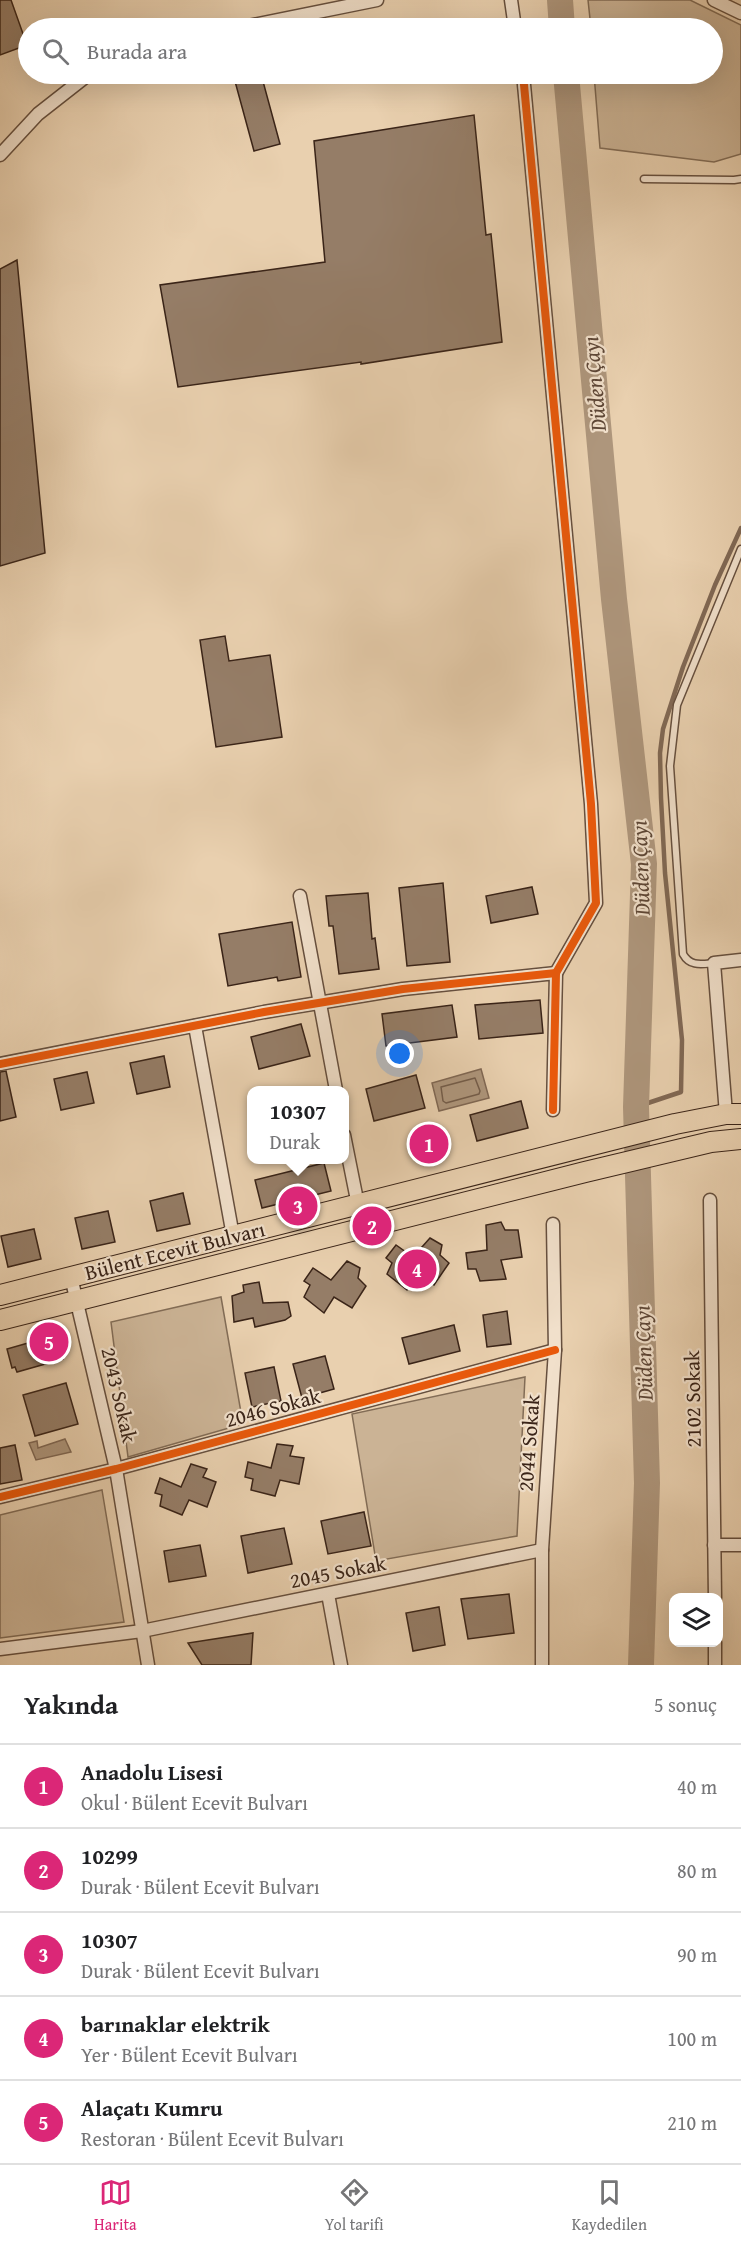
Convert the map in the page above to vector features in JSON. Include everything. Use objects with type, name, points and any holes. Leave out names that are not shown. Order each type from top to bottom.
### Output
[{"type":"main road","name":"Bülent Ecevit Bulvarı","points":[[0,1294],[675,1124],[734,1114]]},
{"type":"main road","name":"Bülent Ecevit Bulvarı","points":[[0,1320],[585,1172],[711,1142],[741,1139]]},
{"type":"street","points":[[287,18],[377,0]]},
{"type":"street","points":[[510,0],[513,18]]},
{"type":"street","points":[[714,0],[741,14]]},
{"type":"street","points":[[0,154],[39,114],[76,84]]},
{"type":"street","points":[[524,84],[590,792],[596,903],[556,974],[553,1110]]},
{"type":"street","points":[[300,896],[335,1086]]},
{"type":"street","points":[[734,1114],[714,963],[741,960]]},
{"type":"street","points":[[0,1064],[318,1002],[403,989],[556,974]]},
{"type":"street","points":[[195,1026],[233,1236]]},
{"type":"street","points":[[349,1157],[358,1205]]},
{"type":"street","name":"2102 Sokak","points":[[710,1200],[715,1593]]},
{"type":"street","name":"2044 Sokak","points":[[542,1665],[542,1550],[555,1350],[553,1224]]},
{"type":"street","name":"2043 Sokak","points":[[71,1277],[116,1469],[148,1665]]},
{"type":"street","name":"2046 Sokak","points":[[0,1497],[116,1469],[555,1350]]},
{"type":"street","points":[[714,1545],[741,1545]]},
{"type":"street","name":"2045 Sokak","points":[[0,1649],[142,1631],[542,1550]]},
{"type":"street","points":[[328,1594],[341,1665]]},
{"type":"street","points":[[715,1647],[715,1665]]},
{"type":"lane","points":[[644,179],[741,179]]},
{"type":"lane","points":[[714,963],[696,964],[687,960],[683,954],[670,766],[671,746],[677,705],[741,549]]},
{"type":"shaded area","points":[[588,0],[690,0],[741,25],[741,154],[714,162],[600,148],[595,84],[723,84],[723,18],[590,18]]},
{"type":"shaded area","points":[[221,1297],[243,1424],[128,1457],[111,1322]]},
{"type":"shaded area","points":[[525,1377],[517,1536],[376,1561],[352,1414]]},
{"type":"shaded area","points":[[102,1490],[124,1622],[0,1638],[0,1515]]},
{"type":"water","points":[[481,1069],[489,1098],[439,1111],[432,1083]]},
{"type":"water","points":[[65,1439],[71,1452],[36,1460],[29,1443],[37,1441],[38,1448]]},
{"type":"building","points":[[0,0],[11,0],[18,20],[18,48],[0,55]]},
{"type":"building","points":[[236,84],[264,84],[280,144],[254,151]]},
{"type":"building","points":[[474,115],[486,235],[491,234],[502,342],[361,364],[361,362],[178,387],[160,285],[325,262],[314,141]]},
{"type":"building","points":[[17,260],[45,553],[0,566],[0,269]]},
{"type":"building","points":[[225,636],[229,661],[270,655],[282,737],[216,747],[200,640]]},
{"type":"building","points":[[443,883],[450,962],[407,966],[399,888]]},
{"type":"building","points":[[532,887],[538,914],[491,923],[486,896]]},
{"type":"building","points":[[368,893],[372,939],[375,938],[379,969],[339,974],[333,926],[329,926],[326,896]]},
{"type":"building","points":[[292,922],[301,977],[278,981],[277,977],[228,986],[219,934]]},
{"type":"building","points":[[540,1000],[543,1033],[479,1039],[475,1005]]},
{"type":"building","points":[[452,1005],[457,1037],[386,1046],[382,1014]]},
{"type":"building","points":[[301,1024],[310,1056],[259,1069],[251,1037]]},
{"type":"building","points":[[164,1056],[170,1087],[137,1094],[130,1063]]},
{"type":"building","points":[[6,1071],[16,1117],[0,1121],[0,1072]]},
{"type":"building","points":[[87,1072],[94,1103],[61,1110],[54,1079]]},
{"type":"building","points":[[416,1075],[425,1108],[374,1121],[366,1089]]},
{"type":"building","points":[[521,1101],[528,1128],[477,1141],[470,1115]]},
{"type":"building","points":[[324,1164],[331,1191],[262,1208],[255,1180]]},
{"type":"building","points":[[183,1193],[190,1224],[157,1231],[150,1201]]},
{"type":"building","points":[[108,1211],[115,1242],[82,1249],[75,1218]]},
{"type":"building","points":[[501,1222],[505,1230],[518,1230],[522,1257],[501,1260],[506,1279],[480,1281],[476,1269],[468,1269],[466,1253],[487,1250],[486,1225]]},
{"type":"building","points":[[34,1229],[41,1259],[8,1267],[1,1236]]},
{"type":"building","points":[[430,1238],[442,1245],[440,1255],[449,1263],[434,1285],[417,1274],[407,1290],[387,1274],[392,1263],[386,1258],[396,1245],[413,1257]]},
{"type":"building","points":[[347,1261],[360,1268],[358,1278],[366,1286],[352,1308],[334,1297],[324,1313],[304,1297],[310,1285],[304,1281],[313,1268],[331,1280]]},
{"type":"building","points":[[259,1282],[263,1303],[288,1302],[291,1316],[285,1320],[255,1327],[253,1318],[234,1322],[232,1296],[244,1292],[243,1285]]},
{"type":"building","points":[[507,1311],[511,1344],[487,1347],[483,1315]]},
{"type":"building","points":[[454,1325],[460,1351],[409,1364],[402,1338]]},
{"type":"building","points":[[56,1335],[63,1359],[17,1372],[15,1367],[12,1368],[7,1349]]},
{"type":"building","points":[[325,1356],[334,1389],[302,1398],[293,1364]]},
{"type":"building","points":[[274,1367],[281,1401],[252,1407],[245,1373]]},
{"type":"building","points":[[66,1383],[78,1424],[35,1436],[23,1395]]},
{"type":"building","points":[[277,1444],[293,1446],[290,1456],[304,1458],[299,1484],[280,1480],[275,1496],[251,1490],[253,1479],[245,1477],[248,1462],[271,1468]]},
{"type":"building","points":[[15,1445],[22,1480],[0,1484],[0,1448]]},
{"type":"building","points":[[191,1464],[207,1469],[203,1477],[216,1482],[207,1507],[189,1500],[182,1515],[160,1506],[162,1495],[155,1493],[160,1478],[181,1487]]},
{"type":"building","points":[[364,1512],[371,1546],[328,1554],[321,1521]]},
{"type":"building","points":[[284,1528],[292,1564],[248,1573],[241,1536]]},
{"type":"building","points":[[200,1545],[206,1576],[169,1582],[164,1551]]},
{"type":"building","points":[[509,1594],[514,1633],[468,1639],[461,1599]]},
{"type":"building","points":[[439,1607],[445,1645],[413,1651],[406,1613]]},
{"type":"building","points":[[253,1633],[251,1665],[202,1665],[188,1643]]},
{"type":"waterway","name":"Düden Çayı","points":[[560,0],[561,18]]},
{"type":"waterway","name":"Düden Çayı","points":[[567,84],[614,599],[644,864],[636,1107],[647,1483],[641,1665]]},
{"type":"waterway","points":[[636,1107],[681,1092],[682,1040],[665,873],[660,753],[663,729],[683,667],[715,585],[741,528]]},
{"type":"cycle path","points":[[524,84],[591,804],[596,903],[556,973]]},
{"type":"cycle path","points":[[0,1064],[264,1012],[403,989],[556,973],[553,1110]]},
{"type":"cycle path","points":[[0,1497],[116,1469],[555,1350]]},
{"type":"place","name":"Anadolu Lisesi","points":[[429,1144]]},
{"type":"place","name":"10307","points":[[298,1206]]},
{"type":"place","name":"10299","points":[[372,1226]]},
{"type":"place","name":"barınaklar elektrik","points":[[417,1269]]},
{"type":"place","name":"Alaçatı Kumru","points":[[49,1342]]}]
